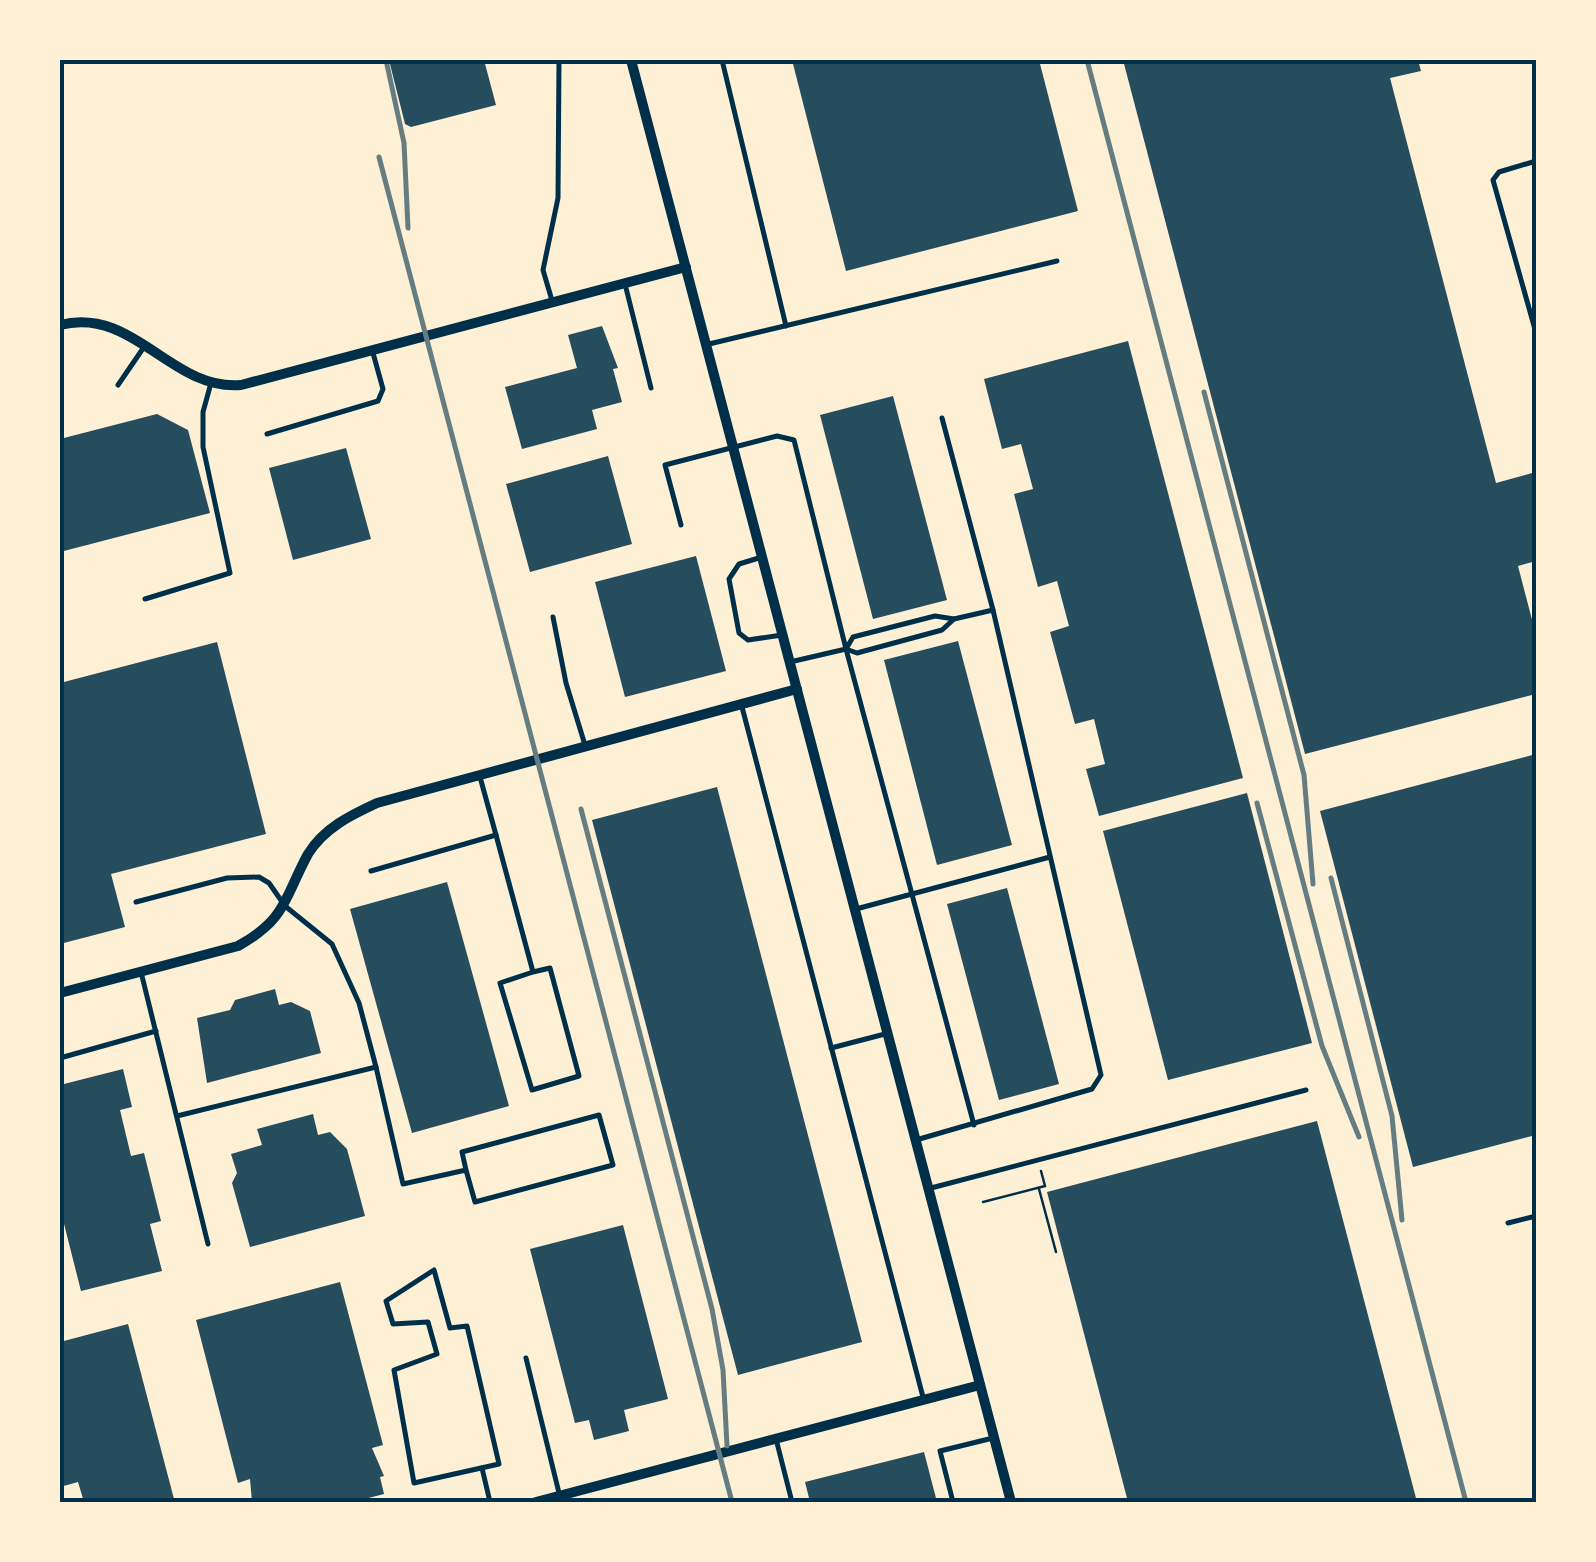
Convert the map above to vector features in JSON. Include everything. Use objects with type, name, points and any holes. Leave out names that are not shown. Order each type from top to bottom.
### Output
[{"type":"street","points":[[631,60],[1011,1502]]},
{"type":"street","points":[[60,325],[99,322],[123,329],[194,377],[211,383],[241,385],[686,267]]},
{"type":"street","points":[[60,993],[238,946],[261,933],[285,906],[309,854],[346,817],[378,803],[797,689]]},
{"type":"street","points":[[536,1502],[980,1385]]},
{"type":"lane","points":[[553,304],[544,270],[558,198],[560,60]]},
{"type":"lane","points":[[722,60],[786,326]]},
{"type":"lane","points":[[1536,160],[1498,172],[1492,180],[1536,333]]},
{"type":"lane","points":[[706,345],[1057,261]]},
{"type":"lane","points":[[625,284],[651,388]]},
{"type":"lane","points":[[118,385],[145,344]]},
{"type":"lane","points":[[267,434],[378,401],[383,389],[373,353]]},
{"type":"lane","points":[[145,599],[230,573],[203,447],[204,412],[211,383]]},
{"type":"lane","points":[[916,1140],[1092,1090],[1101,1075],[993,610],[942,418]]},
{"type":"lane","points":[[681,524],[665,465],[776,436],[794,440],[974,1125]]},
{"type":"lane","points":[[762,558],[739,564],[728,579],[739,633],[748,640],[783,635]]},
{"type":"lane","points":[[790,662],[846,649],[857,652],[942,630],[954,620],[993,610]]},
{"type":"lane","points":[[846,649],[853,637],[935,616],[954,620]]},
{"type":"lane","points":[[553,617],[566,684],[586,745]]},
{"type":"lane","points":[[741,704],[924,1400]]},
{"type":"lane","points":[[479,774],[533,972]]},
{"type":"lane","points":[[370,871],[496,835]]},
{"type":"lane","points":[[856,910],[1050,857]]},
{"type":"lane","points":[[136,902],[227,878],[259,878],[269,883],[285,906],[332,944],[359,1003],[403,1184],[466,1170]]},
{"type":"lane","points":[[550,968],[578,1076],[532,1090],[500,983],[533,972],[550,968]]},
{"type":"lane","points":[[141,972],[208,1244]]},
{"type":"lane","points":[[60,1058],[156,1032]]},
{"type":"lane","points":[[831,1048],[888,1033]]},
{"type":"lane","points":[[176,1116],[376,1067]]},
{"type":"lane","points":[[928,1188],[1306,1090]]},
{"type":"lane","points":[[599,1116],[613,1165],[476,1202],[466,1170],[462,1152],[599,1116]]},
{"type":"lane","points":[[1508,1223],[1536,1216]]},
{"type":"lane","points":[[434,1270],[450,1328],[467,1326],[499,1464],[482,1468],[414,1483],[394,1370],[437,1354],[428,1322],[393,1324],[386,1301],[434,1270]]},
{"type":"lane","points":[[526,1358],[560,1496]]},
{"type":"lane","points":[[953,1502],[940,1451],[994,1438]]},
{"type":"lane","points":[[776,1439],[792,1502]]},
{"type":"lane","points":[[482,1468],[490,1502]]},
{"type":"path","points":[[983,1202],[1045,1186],[1038,1160]]},
{"type":"path","points":[[1039,1187],[1056,1252]]},
{"type":"building","points":[[389,60],[484,60],[496,105],[411,127],[405,124]]},
{"type":"building","points":[[792,60],[1039,60],[1078,211],[846,271]]},
{"type":"building","points":[[1123,60],[1418,60],[1421,71],[1390,78],[1496,483],[1536,472],[1536,561],[1518,566],[1536,635],[1536,694],[1305,754]]},
{"type":"building","points":[[602,326],[618,368],[613,369],[622,402],[592,410],[597,429],[522,449],[505,387],[577,368],[568,335]]},
{"type":"building","points":[[1128,341],[1243,778],[1099,816],[1086,769],[1105,764],[1094,719],[1075,724],[1050,632],[1069,626],[1057,581],[1038,587],[1014,494],[1033,489],[1021,444],[1002,449],[984,379]]},
{"type":"building","points":[[893,396],[947,600],[873,619],[820,415]]},
{"type":"building","points":[[157,414],[188,430],[210,513],[60,552],[60,439]]},
{"type":"building","points":[[346,448],[371,539],[293,560],[269,468]]},
{"type":"building","points":[[608,456],[632,544],[530,572],[506,484]]},
{"type":"building","points":[[696,556],[726,671],[625,697],[595,582]]},
{"type":"building","points":[[958,641],[1012,845],[937,865],[884,660]]},
{"type":"building","points":[[217,642],[266,834],[111,874],[125,927],[60,944],[60,683]]},
{"type":"building","points":[[1536,754],[1536,1135],[1413,1167],[1320,811]]},
{"type":"building","points":[[717,787],[862,1342],[738,1375],[592,820]]},
{"type":"building","points":[[1247,793],[1312,1043],[1168,1080],[1103,831]]},
{"type":"building","points":[[447,882],[509,1106],[412,1133],[350,909]]},
{"type":"building","points":[[1007,888],[1059,1084],[999,1100],[947,904]]},
{"type":"building","points":[[275,989],[279,1005],[291,1002],[310,1011],[321,1053],[207,1083],[197,1018],[230,1010],[235,1000]]},
{"type":"building","points":[[123,1069],[132,1107],[120,1110],[131,1156],[144,1153],[161,1221],[150,1224],[162,1271],[81,1291],[60,1208],[60,1085]]},
{"type":"building","points":[[313,1114],[318,1135],[330,1132],[347,1149],[365,1216],[250,1247],[232,1183],[237,1173],[231,1154],[262,1145],[257,1129]]},
{"type":"building","points":[[1317,1121],[1417,1502],[1128,1502],[1047,1192]]},
{"type":"building","points":[[623,1225],[668,1399],[624,1410],[629,1431],[594,1440],[589,1420],[575,1423],[530,1249]]},
{"type":"building","points":[[340,1282],[383,1445],[372,1448],[384,1476],[380,1477],[384,1494],[353,1502],[252,1502],[250,1479],[238,1483],[196,1320]]},
{"type":"building","points":[[128,1324],[174,1499],[84,1502],[78,1482],[60,1487],[60,1342]]},
{"type":"building","points":[[924,1452],[937,1502],[810,1502],[805,1482]]},
{"type":"railway","points":[[386,60],[404,143],[408,228]]},
{"type":"railway","points":[[1087,60],[1466,1502]]},
{"type":"railway","points":[[379,157],[732,1502]]},
{"type":"railway","points":[[1204,392],[1304,775],[1313,884]]},
{"type":"railway","points":[[1257,803],[1322,1046],[1359,1137]]},
{"type":"railway","points":[[581,809],[712,1309],[723,1370],[727,1446]]},
{"type":"railway","points":[[1331,878],[1392,1116],[1402,1220]]}]
